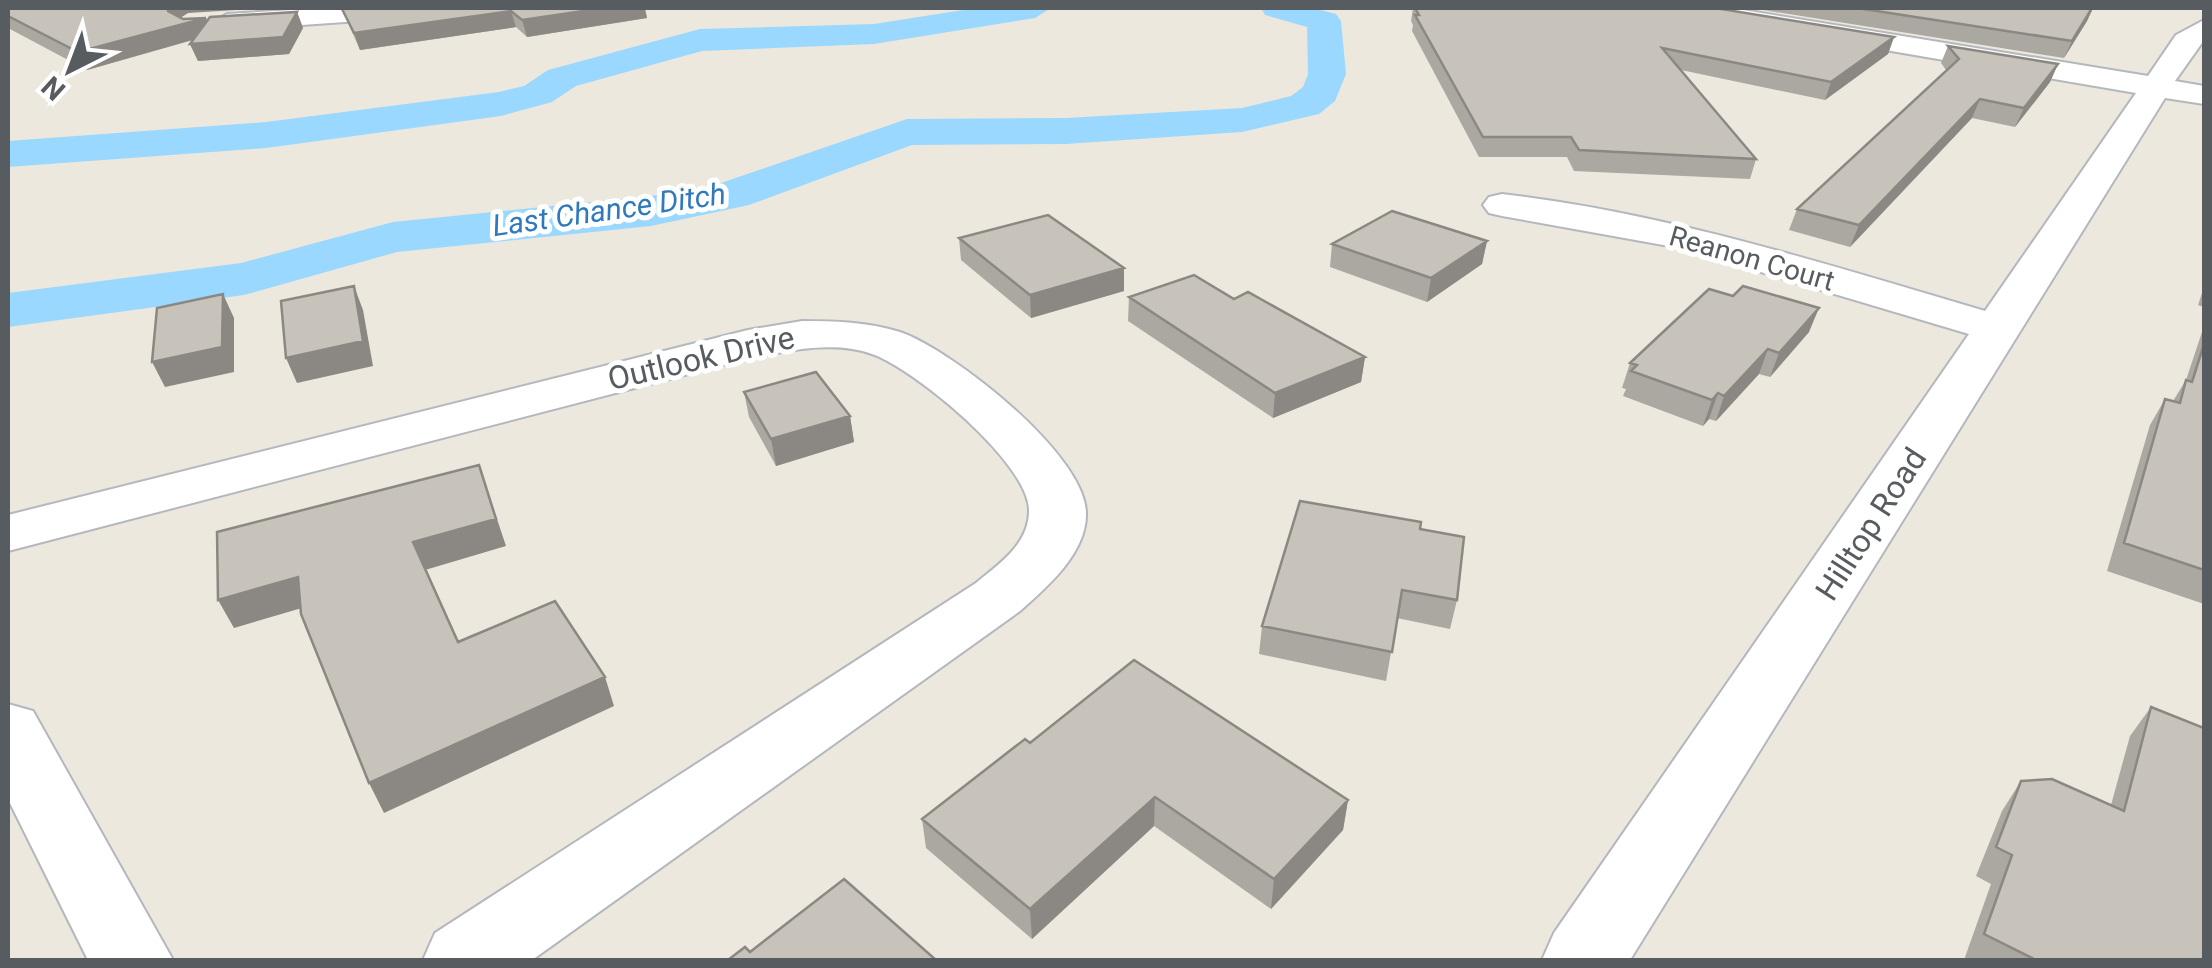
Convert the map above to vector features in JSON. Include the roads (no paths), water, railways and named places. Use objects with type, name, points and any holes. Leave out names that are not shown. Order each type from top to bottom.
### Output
[{"type":"street","points":[[190,24],[433,8]]},
{"type":"street","points":[[1687,8],[2181,91]]},
{"type":"street","name":"Hilltop Road","points":[[1584,960],[1998,328],[2181,91],[2186,41],[2204,28]]},
{"type":"street","name":"Reanon Court","points":[[1502,205],[1580,214],[1654,230],[1998,328]]},
{"type":"street","name":"Outlook Drive","points":[[8,534],[748,344],[813,332],[876,338],[930,361],[1046,474],[1056,490],[1060,515],[1054,542],[998,597],[465,960]]},
{"type":"street","points":[[8,730],[131,960]]},
{"type":"waterway","name":"Last Chance Ditch","points":[[8,154],[266,135],[501,104],[538,94],[562,78],[700,40],[874,34],[1035,8]]},
{"type":"waterway","name":"Last Chance Ditch","points":[[8,310],[244,279],[393,237],[651,211],[732,195],[907,132],[1066,131],[1242,120],[1305,105],[1321,93],[1327,74],[1324,21],[1277,8]]}]
